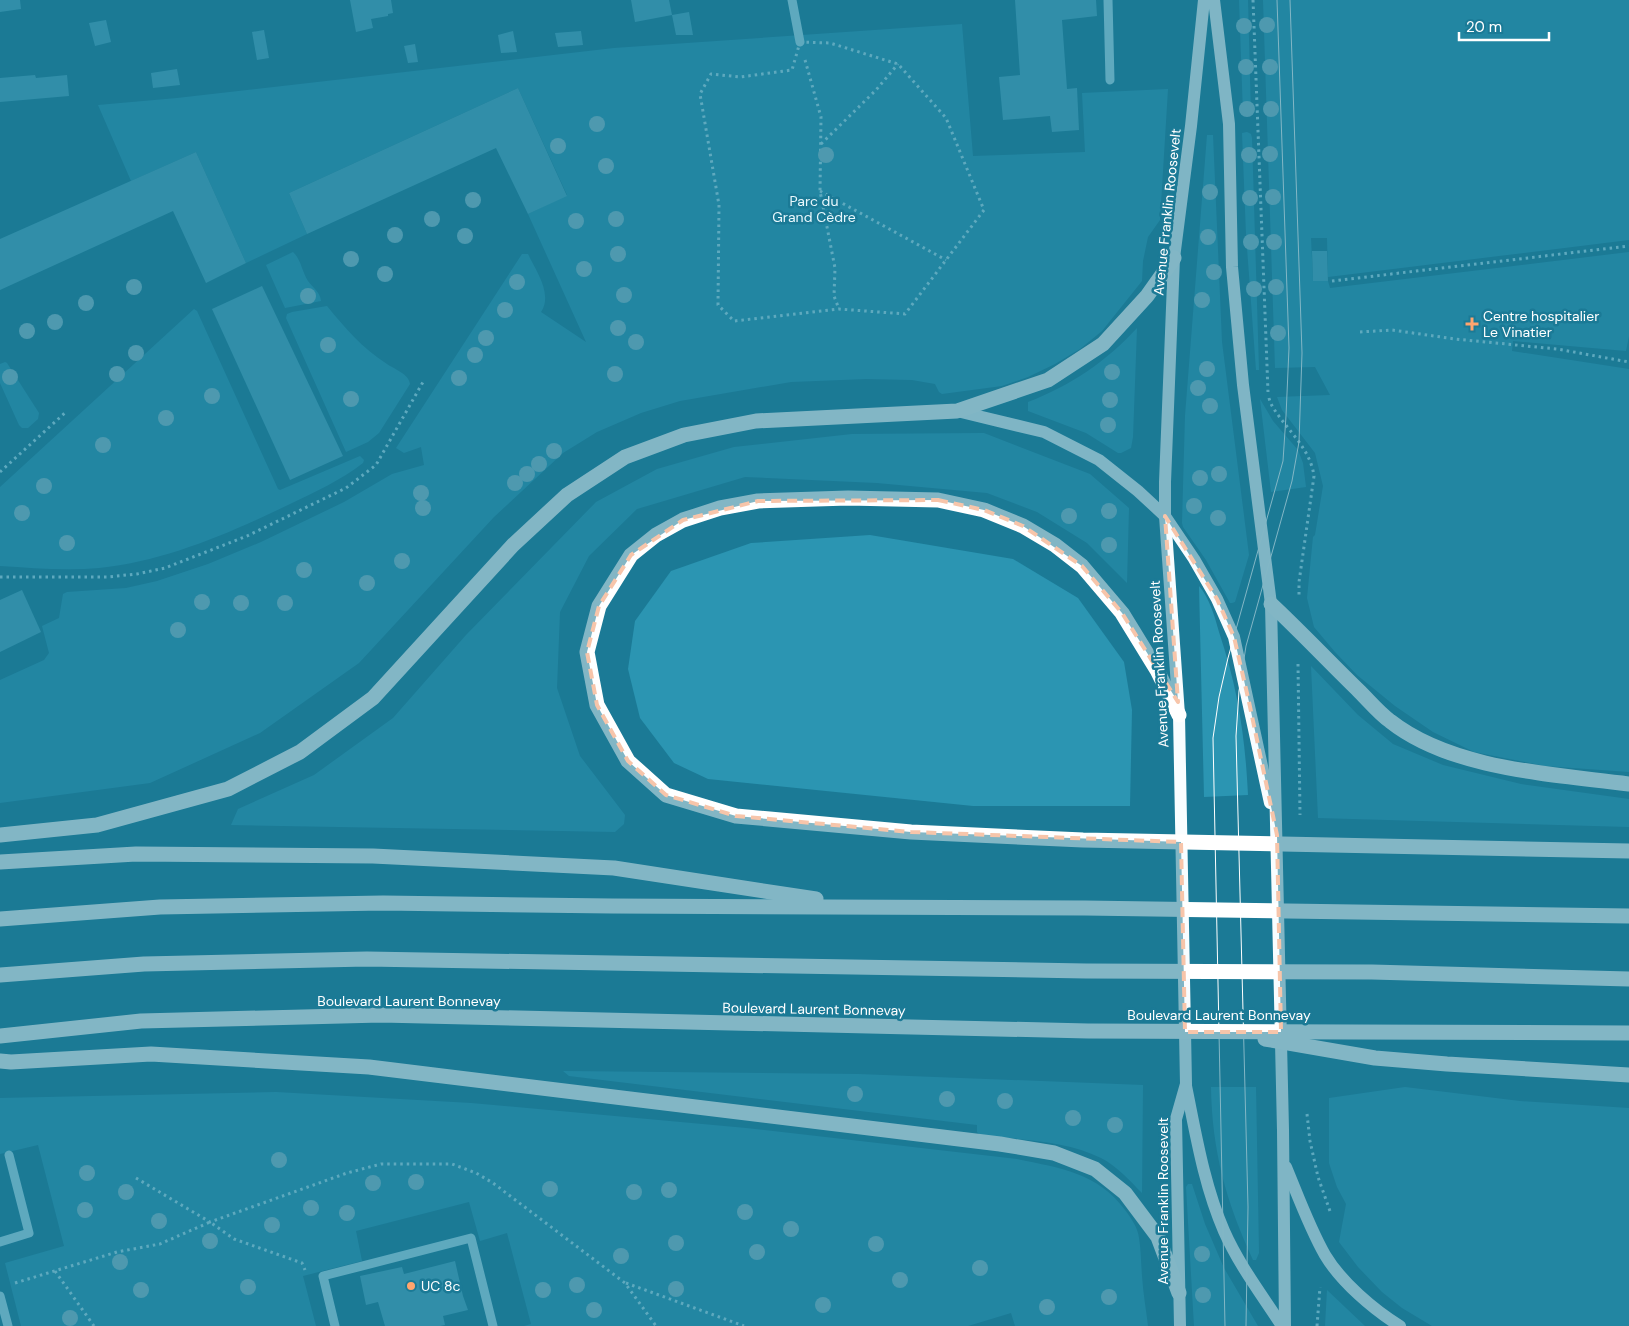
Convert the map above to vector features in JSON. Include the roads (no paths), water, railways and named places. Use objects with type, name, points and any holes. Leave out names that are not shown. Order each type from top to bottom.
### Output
[{"type":"highway","points":[[0,835],[97,825],[228,789],[300,752],[372,698],[513,545],[567,495],[625,456],[684,435],[756,421],[957,411],[1048,380],[1103,344],[1147,296],[1174,258]]},
{"type":"highway","points":[[1179,715],[1157,670],[1122,613],[1082,566],[1055,545],[1024,526],[984,510],[938,500],[848,498],[758,501],[720,508],[683,520],[656,535],[631,555],[599,606],[588,652],[597,705],[628,762],[666,795],[736,816],[911,832],[1083,840],[1629,851]]},
{"type":"highway","points":[[1271,604],[1390,721],[1429,745],[1468,759],[1514,768],[1629,784]]},
{"type":"highway","points":[[0,862],[156,854],[372,856],[595,867],[614,868],[865,906]]},
{"type":"highway","points":[[0,919],[160,907],[383,903],[1085,908],[1629,916]]},
{"type":"highway","points":[[0,975],[144,964],[367,959],[1086,971],[1372,972],[1629,979]]},
{"type":"highway","name":"Boulevard Laurent Bonnevay","points":[[0,1036],[141,1021],[381,1015],[1088,1032],[1374,1031],[1629,1033]]},
{"type":"highway","points":[[1229,1032],[1375,1058],[1629,1075]]},
{"type":"highway","points":[[0,1061],[11,1062],[151,1054],[369,1067],[1000,1144],[1054,1153],[1095,1169],[1125,1193],[1158,1237],[1179,1292]]},
{"type":"main road","name":"Avenue Franklin Roosevelt","points":[[1180,1326],[1176,1119],[1186,1084],[1179,715],[1165,516],[1165,482],[1174,258],[1191,126],[1204,0]]},
{"type":"main road","points":[[1214,0],[1229,124],[1232,267],[1242,385],[1271,604],[1283,1162],[1283,1326]]},
{"type":"main road","points":[[957,411],[1044,432],[1099,460],[1138,491],[1165,516],[1199,567],[1217,599],[1234,637],[1277,835]]},
{"type":"main road","points":[[1186,1084],[1206,1184],[1224,1232],[1247,1273],[1283,1326]]},
{"type":"main road","points":[[1283,1162],[1325,1256],[1350,1286],[1387,1318],[1400,1326]]},
{"type":"street","points":[[792,0],[800,42]]},
{"type":"street","points":[[1108,0],[1110,80]]},
{"type":"street","points":[[0,1242],[28,1233],[9,1155]]},
{"type":"street","points":[[335,1326],[323,1276],[471,1238],[494,1326]]},
{"type":"street","points":[[0,1296],[8,1326]]},
{"type":"tram line","points":[[1225,1326],[1213,738],[1219,697],[1228,658],[1283,461],[1289,348],[1277,0]]},
{"type":"tram line","points":[[1246,1326],[1248,1207],[1236,736],[1239,691],[1246,646],[1292,481],[1299,442],[1302,353],[1290,0]]},
{"type":"place","name":"Centre hospitalier Le Vinatier","points":[[1472,324]]},
{"type":"place","name":"UC 8c","points":[[411,1286]]},
{"type":"park label","name":"Parc du Grand Cèdre","points":[[814,210]]}]
